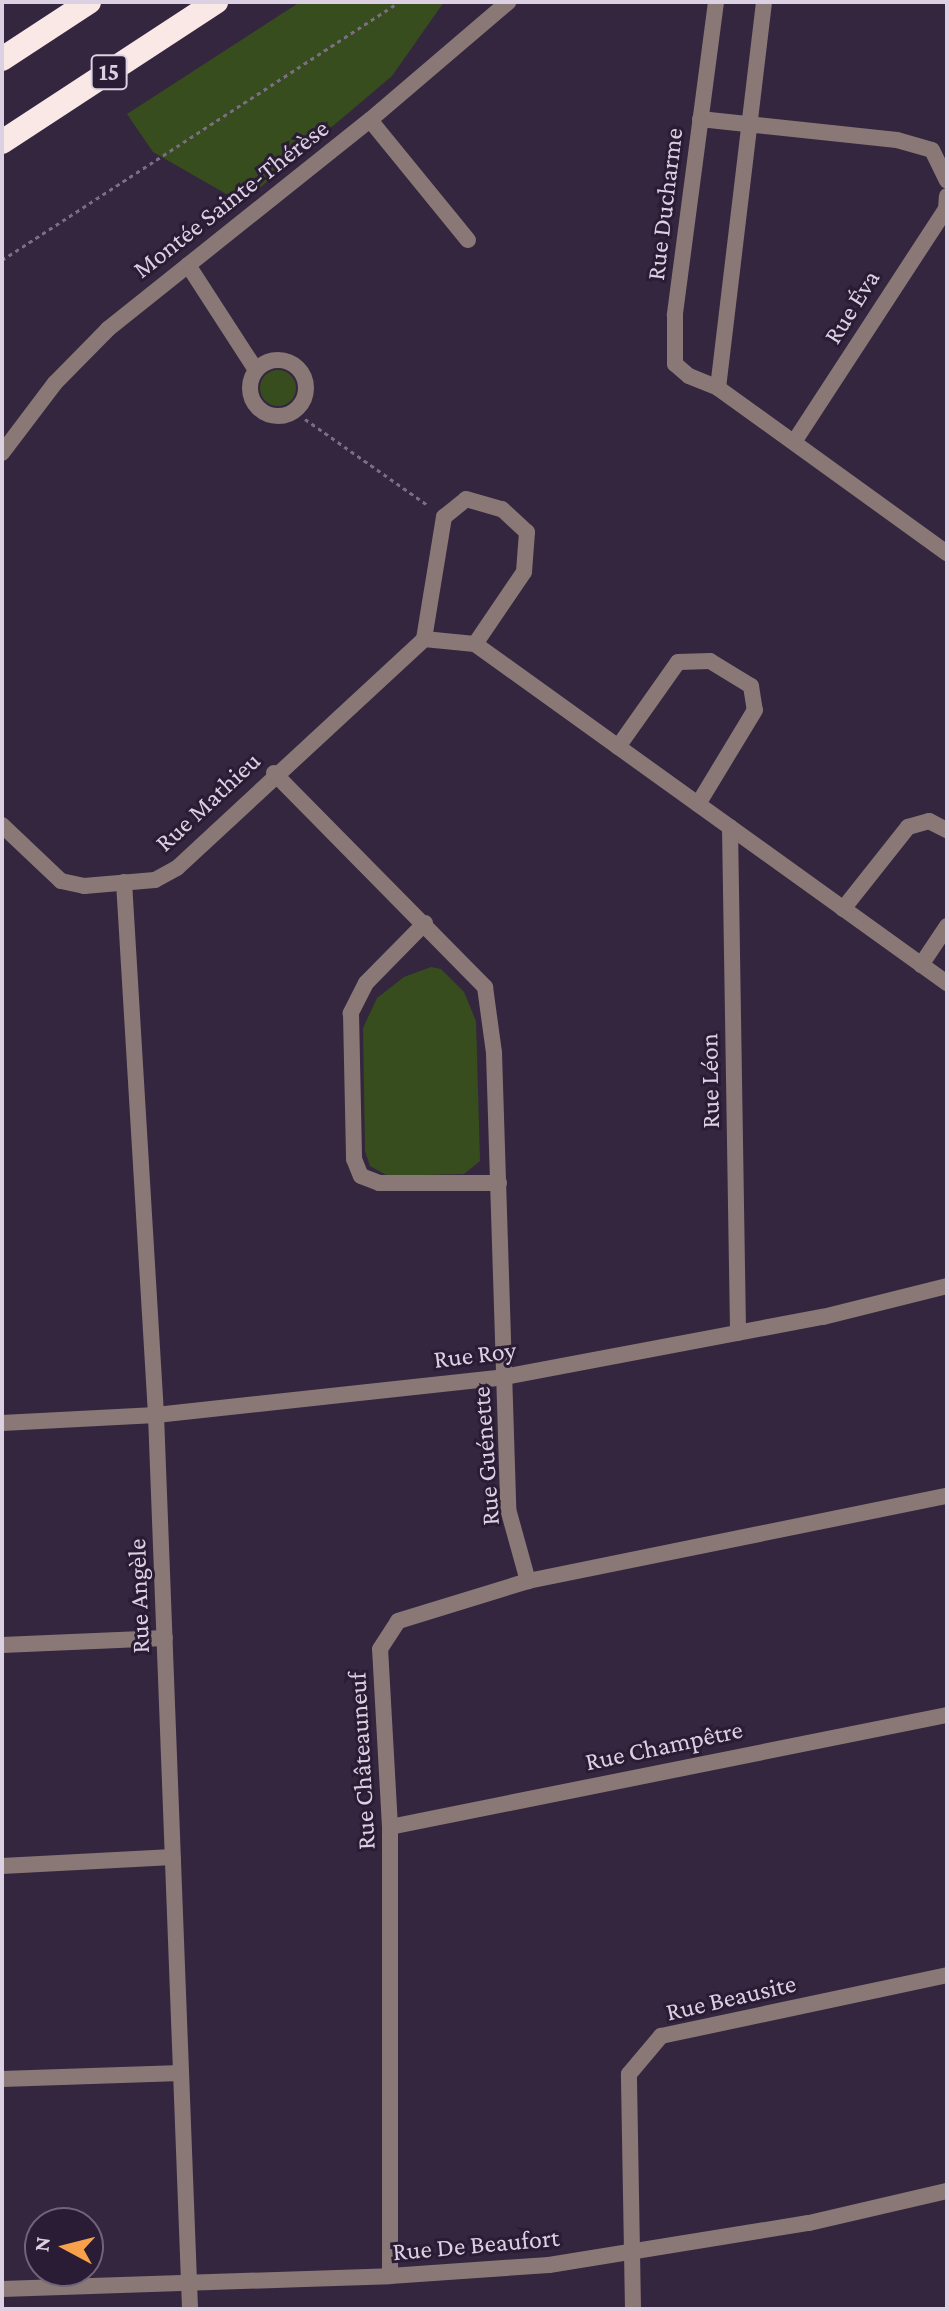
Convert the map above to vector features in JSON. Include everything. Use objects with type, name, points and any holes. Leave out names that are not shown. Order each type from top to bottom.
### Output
[{"type":"highway","points":[[2,59],[89,2]]},
{"type":"highway","name":"15","points":[[2,142],[216,2]]},
{"type":"street","name":"Montée Sainte-Thérèse","points":[[2,453],[94,341],[370,120],[508,2]]},
{"type":"street","name":"Rue Ducharme","points":[[716,2],[675,315],[675,364],[689,376],[718,388],[947,553]]},
{"type":"street","points":[[718,388],[764,2]]},
{"type":"street","points":[[700,119],[897,140],[932,150],[947,181]]},
{"type":"street","points":[[370,120],[468,240]]},
{"type":"street","name":"Rue Éva","points":[[794,442],[946,209],[947,196]]},
{"type":"street","points":[[188,265],[256,370]]},
{"type":"street","points":[[475,644],[524,572],[527,532],[502,509],[466,499],[444,517],[424,639],[475,644],[947,983]]},
{"type":"street","name":"Rue Mathieu","points":[[2,825],[61,881],[84,886],[155,880],[177,868],[274,773],[424,639]]},
{"type":"street","points":[[618,747],[678,662],[710,661],[751,686],[755,710],[698,804]]},
{"type":"street","name":"Rue Guénette","points":[[274,773],[485,987],[494,1053],[508,1509],[528,1581]]},
{"type":"street","points":[[843,909],[908,827],[929,821],[947,830]]},
{"type":"street","name":"Rue Léon","points":[[730,827],[738,1333]]},
{"type":"street","name":"Rue Angèle","points":[[124,882],[156,1415],[190,2309]]},
{"type":"street","points":[[425,923],[366,983],[351,1013],[354,1159],[361,1176],[379,1183],[499,1183]]},
{"type":"street","points":[[921,965],[947,926]]},
{"type":"street","name":"Rue Roy","points":[[2,1423],[156,1415],[504,1377],[738,1333],[947,1286]]},
{"type":"street","name":"Rue Châteauneuf","points":[[390,2276],[390,1827],[380,1649],[398,1621],[528,1581],[947,1496]]},
{"type":"street","points":[[2,1645],[165,1638]]},
{"type":"street","name":"Rue Champêtre","points":[[390,1827],[947,1715]]},
{"type":"street","points":[[2,1866],[173,1857]]},
{"type":"street","name":"Rue Beausite","points":[[633,2309],[629,2074],[661,2036],[947,1975]]},
{"type":"street","points":[[2,2079],[181,2073]]},
{"type":"street","name":"Rue De Beaufort","points":[[2,2289],[390,2276],[549,2265],[809,2223],[947,2191]]},
{"type":"path","points":[[2,260],[400,2]]},
{"type":"path","points":[[305,419],[444,517]]},
{"type":"green space","points":[[300,2],[444,2],[392,76],[242,203],[153,152],[127,114]]},
{"type":"green space","points":[[278,370],[291,375],[296,388],[291,401],[278,406],[265,401],[260,388],[265,375]]},
{"type":"green space","points":[[431,967],[441,969],[464,992],[476,1021],[480,1161],[464,1174],[388,1176],[370,1166],[365,1151],[363,1028],[377,998],[404,977]]}]
